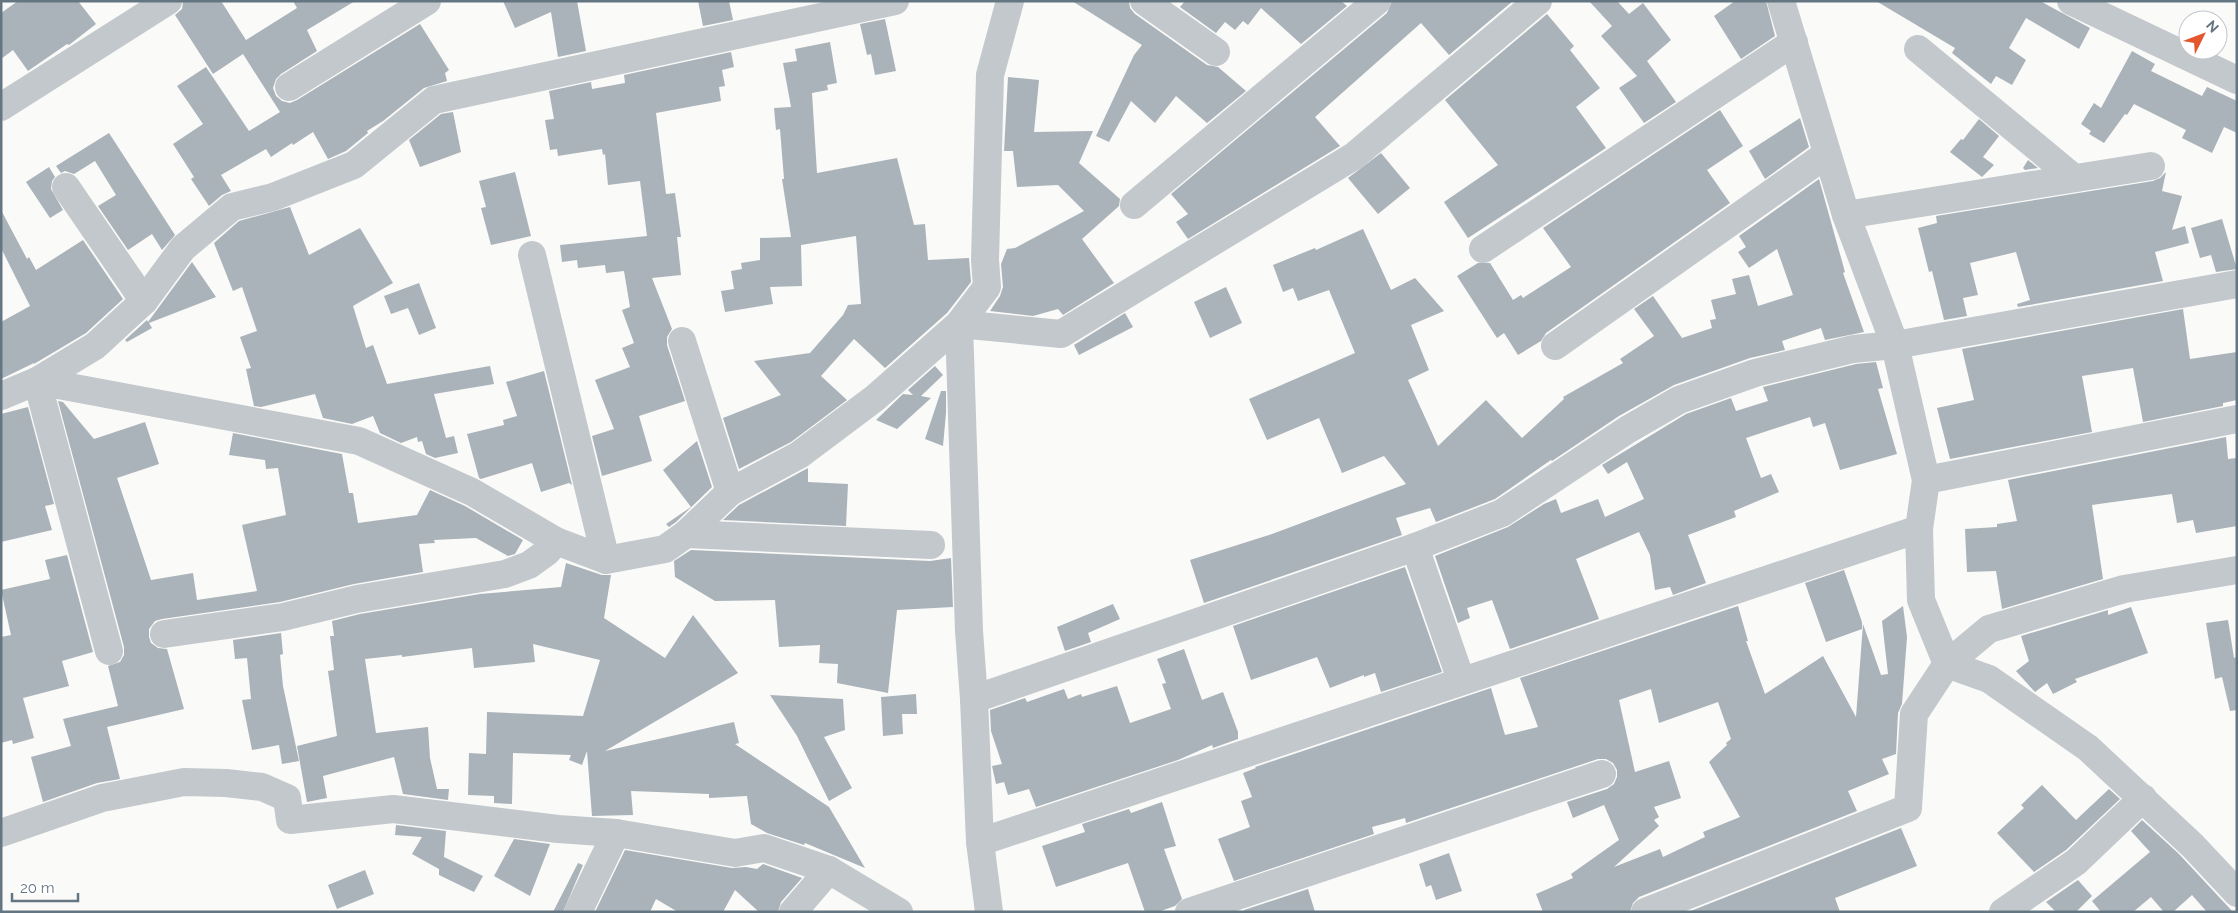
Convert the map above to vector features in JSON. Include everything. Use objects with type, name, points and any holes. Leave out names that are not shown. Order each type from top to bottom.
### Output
[{"type":"street","points":[[1,107],[168,1]]},
{"type":"street","points":[[289,87],[427,1]]},
{"type":"street","points":[[1,396],[37,382],[95,346],[144,301],[183,248],[232,207],[273,197],[354,165],[434,100],[895,1]]},
{"type":"street","points":[[37,382],[359,441],[472,492],[556,541],[606,560],[665,549],[686,534],[730,492],[800,455],[875,398],[959,324],[987,287],[985,260],[990,75],[1010,1]]},
{"type":"street","points":[[1144,1],[1216,52]]},
{"type":"street","points":[[1134,205],[1377,1]]},
{"type":"street","points":[[959,324],[1061,334],[1354,156],[1538,1]]},
{"type":"street","points":[[1781,1],[1846,215],[1895,345],[1926,480],[1919,529],[1921,600],[1947,664],[1989,679],[2088,748],[2143,798],[2237,893]]},
{"type":"street","points":[[2071,1],[2237,80]]},
{"type":"street","points":[[1483,249],[1794,42]]},
{"type":"street","points":[[1918,49],[2074,178]]},
{"type":"street","points":[[1555,346],[1827,154]]},
{"type":"street","points":[[1846,215],[2151,166]]},
{"type":"street","points":[[66,187],[144,301]]},
{"type":"street","points":[[532,255],[606,560]]},
{"type":"street","points":[[974,699],[1415,547],[1502,513],[1627,430],[1679,400],[1755,373],[1854,349],[1895,345],[2237,284]]},
{"type":"street","points":[[959,324],[969,631],[980,842],[989,912]]},
{"type":"street","points":[[682,341],[730,492]]},
{"type":"street","points":[[37,382],[110,651]]},
{"type":"street","points":[[1926,480],[2237,419]]},
{"type":"street","points":[[980,842],[1461,680],[1919,529]]},
{"type":"street","points":[[686,534],[931,545]]},
{"type":"street","points":[[164,634],[283,617],[357,599],[505,574],[529,565],[547,552],[556,541]]},
{"type":"street","points":[[1415,547],[1461,680]]},
{"type":"street","points":[[1645,912],[1908,808],[1914,714],[1947,664],[1989,629],[2124,589],[2237,570]]},
{"type":"street","points":[[1189,912],[1602,774]]},
{"type":"street","points":[[1,833],[102,798],[184,782],[226,783],[262,787],[288,798],[290,820],[393,810],[558,829],[616,833],[735,854],[764,848],[829,870],[899,912]]},
{"type":"street","points":[[2003,912],[2076,862],[2143,798]]},
{"type":"street","points":[[578,912],[616,833]]},
{"type":"street","points":[[793,912],[829,870]]},
{"type":"building","points":[[18,1],[78,1],[96,24],[69,45],[67,44],[28,71],[13,50],[1,59],[1,13]]},
{"type":"building","points":[[183,1],[221,1],[246,40],[297,8],[293,1],[355,1],[307,30],[317,51],[276,79],[273,88],[276,96],[282,101],[290,103],[297,100],[420,24],[449,70],[445,73],[447,81],[424,88],[383,121],[367,131],[368,133],[346,151],[328,159],[313,132],[271,157],[266,149],[221,175],[231,191],[222,195],[209,206],[191,179],[194,177],[173,144],[203,124],[177,86],[206,67],[249,131],[280,112],[243,54],[213,74],[175,15],[182,9]]},
{"type":"building","points":[[503,1],[577,1],[586,51],[558,57],[551,12],[515,28]]},
{"type":"building","points":[[698,1],[729,1],[733,20],[703,26]]},
{"type":"building","points":[[1072,1],[1129,1],[1130,8],[1135,14],[1207,65],[1218,67],[1246,91],[1207,123],[1176,96],[1155,123],[1131,101],[1109,142],[1096,136],[1134,55],[1142,45]]},
{"type":"building","points":[[1185,1],[1341,1],[1347,6],[1301,44],[1261,8],[1248,25],[1243,21],[1235,30],[1225,22],[1216,33],[1180,7]]},
{"type":"building","points":[[1392,1],[1513,1],[1449,55],[1421,23],[1315,117],[1340,146],[1188,239],[1176,222],[1188,214],[1171,194],[1387,13]]},
{"type":"building","points":[[1589,1],[1617,1],[1629,14],[1643,3],[1671,40],[1647,61],[1676,102],[1644,123],[1619,88],[1637,76],[1601,36],[1612,26]]},
{"type":"building","points":[[1735,1],[1766,1],[1775,36],[1741,59],[1714,16]]},
{"type":"building","points":[[1876,1],[2040,1],[2090,28],[2079,49],[2026,18],[2009,48],[2026,60],[2012,85],[1996,76],[1991,84],[1952,53],[1955,48]]},
{"type":"building","points":[[1547,14],[1574,46],[1570,50],[1600,88],[1576,107],[1606,148],[1468,238],[1444,202],[1498,165],[1445,100]]},
{"type":"building","points":[[885,19],[896,71],[875,75],[871,54],[867,55],[860,24]]},
{"type":"building","points":[[830,42],[837,83],[827,85],[828,90],[812,93],[817,173],[897,158],[914,225],[925,224],[928,260],[969,258],[971,282],[947,313],[885,368],[854,339],[821,376],[847,400],[791,442],[739,469],[723,418],[781,395],[754,361],[810,353],[843,315],[848,305],[861,304],[856,236],[801,245],[802,286],[770,287],[773,304],[725,312],[721,291],[734,289],[731,271],[742,269],[741,263],[760,260],[760,238],[791,237],[782,179],[784,179],[780,129],[776,130],[774,108],[791,107],[783,63],[797,61],[795,49]]},
{"type":"building","points":[[2132,51],[2155,64],[2151,71],[2202,96],[2207,87],[2237,101],[2237,133],[2224,127],[2212,153],[2182,138],[2186,130],[2134,104],[2104,143],[2089,134],[2091,131],[2081,124],[2094,103],[2101,108]]},
{"type":"building","points":[[731,52],[734,67],[722,70],[725,86],[719,87],[721,101],[656,113],[666,194],[675,193],[681,237],[677,237],[681,275],[652,278],[672,329],[667,337],[667,345],[685,401],[639,416],[652,461],[602,476],[592,436],[614,429],[595,380],[630,367],[622,348],[634,343],[622,310],[630,307],[624,271],[606,273],[605,265],[578,268],[577,260],[562,262],[560,245],[647,236],[640,181],[608,185],[605,154],[603,155],[602,149],[558,156],[557,149],[550,150],[545,120],[554,119],[549,91],[591,82],[592,89],[625,83],[624,75]]},
{"type":"building","points":[[1008,77],[1039,80],[1034,132],[1093,131],[1079,163],[1120,199],[1119,206],[1082,239],[1114,283],[1063,315],[1058,309],[1033,316],[990,311],[1000,296],[1003,287],[1001,264],[1007,249],[1015,248],[1084,211],[1058,185],[1017,187],[1013,151],[1004,151]]},
{"type":"building","points":[[1720,110],[1743,146],[1707,170],[1730,203],[1546,333],[1541,341],[1518,355],[1504,333],[1497,338],[1457,276],[1478,263],[1490,263],[1513,300],[1521,295],[1523,298],[1571,267],[1543,228]]},
{"type":"building","points":[[453,112],[461,152],[420,167],[409,140],[441,114]]},
{"type":"building","points":[[1800,118],[1809,147],[1765,179],[1749,151]]},
{"type":"building","points":[[1979,119],[1999,136],[1983,157],[1994,165],[1982,177],[1950,152],[1961,139],[1963,140]]},
{"type":"building","points":[[109,133],[175,235],[162,250],[152,234],[128,250],[98,206],[116,195],[95,161],[74,174],[65,171],[61,173],[56,166]]},
{"type":"building","points":[[1381,153],[1410,188],[1378,214],[1348,178]]},
{"type":"building","points":[[2028,160],[2038,168],[2025,170],[2023,168]]},
{"type":"building","points":[[49,167],[55,177],[52,181],[51,189],[63,210],[50,218],[26,182]]},
{"type":"building","points":[[515,172],[531,236],[491,245],[481,208],[486,207],[479,181]]},
{"type":"building","points":[[2166,172],[2162,191],[2182,196],[2172,230],[2185,226],[2189,243],[2155,252],[2163,281],[2018,307],[2017,304],[2030,300],[2016,252],[1970,263],[1978,295],[1963,298],[1967,316],[1944,320],[1932,271],[1929,272],[1918,228],[1937,223],[1936,216],[2153,181],[2160,178]]},
{"type":"building","points":[[1819,179],[1845,272],[1843,273],[1864,332],[1825,340],[1821,328],[1782,341],[1785,350],[1750,358],[1674,385],[1619,416],[1495,499],[1436,522],[1430,508],[1396,518],[1402,535],[1204,603],[1190,560],[1269,535],[1406,484],[1384,456],[1342,473],[1319,418],[1267,440],[1249,399],[1355,353],[1329,290],[1298,301],[1293,288],[1283,292],[1273,265],[1315,248],[1316,250],[1363,229],[1391,290],[1415,278],[1444,311],[1411,325],[1429,370],[1408,380],[1438,446],[1486,400],[1522,438],[1564,399],[1563,397],[1623,363],[1620,359],[1654,336],[1634,309],[1653,296],[1682,338],[1712,328],[1710,320],[1716,319],[1711,300],[1736,294],[1732,279],[1749,275],[1758,306],[1793,295],[1777,249],[1749,268],[1738,252],[1746,247],[1739,236]]},
{"type":"building","points":[[290,207],[309,255],[360,228],[393,283],[353,306],[366,348],[373,345],[387,384],[490,366],[494,384],[434,394],[446,438],[454,436],[458,453],[435,458],[426,454],[422,441],[418,442],[417,437],[401,443],[380,433],[373,416],[352,424],[323,418],[315,394],[261,407],[254,406],[246,369],[251,368],[240,337],[257,331],[242,287],[233,291],[214,243],[239,221]]},
{"type":"building","points":[[1,210],[27,259],[29,257],[36,270],[83,240],[123,299],[86,333],[34,364],[1,379],[1,322],[30,306],[1,248]]},
{"type":"building","points":[[2222,219],[2237,269],[2216,272],[2211,255],[2200,258],[2191,228]]},
{"type":"building","points":[[192,262],[216,297],[149,323],[152,328],[127,342],[125,340],[147,320],[148,322]]},
{"type":"building","points":[[419,283],[436,328],[419,335],[408,308],[391,314],[384,296]]},
{"type":"building","points":[[1226,287],[1242,323],[1210,338],[1194,302]]},
{"type":"building","points":[[2183,309],[2190,359],[2237,352],[2237,400],[2223,403],[2223,406],[2143,422],[2133,368],[2082,376],[2092,432],[1950,459],[1937,408],[1974,400],[1962,349]]},
{"type":"building","points":[[1125,313],[1133,327],[1079,355],[1074,345]]},
{"type":"building","points":[[1876,362],[1883,388],[1878,389],[1897,454],[1840,470],[1825,423],[1813,427],[1810,417],[1746,438],[1761,478],[1771,474],[1779,492],[1734,511],[1736,517],[1688,535],[1706,583],[1673,595],[1670,587],[1655,590],[1650,555],[1639,532],[1576,559],[1599,619],[1510,649],[1492,600],[1467,608],[1470,618],[1458,623],[1435,556],[1508,527],[1544,504],[1556,499],[1561,513],[1598,499],[1605,517],[1644,499],[1627,462],[1608,474],[1602,465],[1686,414],[1731,398],[1736,411],[1768,401],[1763,387],[1856,364]]},
{"type":"building","points":[[935,366],[943,375],[921,396],[931,398],[897,429],[876,420],[903,394],[913,395],[908,390]]},
{"type":"building","points":[[544,371],[572,485],[569,483],[541,492],[532,463],[481,479],[479,478],[467,434],[504,425],[503,420],[517,416],[506,382]]},
{"type":"building","points":[[941,391],[946,391],[943,446],[925,439]]},
{"type":"building","points":[[58,401],[63,402],[94,439],[145,422],[159,464],[117,478],[151,580],[193,573],[197,600],[257,591],[242,525],[286,515],[278,468],[266,469],[265,460],[229,455],[233,433],[342,454],[349,493],[353,493],[358,523],[417,515],[430,490],[465,506],[523,540],[515,554],[508,556],[476,538],[434,540],[435,543],[419,544],[423,572],[354,584],[280,602],[155,621],[149,629],[149,637],[151,643],[158,648],[167,649],[184,709],[107,727],[120,779],[97,783],[43,802],[31,757],[71,746],[63,719],[118,706],[108,666],[120,662],[124,655],[124,647]]},
{"type":"building","points":[[28,407],[54,504],[45,506],[52,530],[1,542],[1,414]]},
{"type":"building","points":[[2226,437],[2228,459],[2237,458],[2237,526],[2196,533],[2193,520],[2177,523],[2172,494],[2092,505],[2103,579],[2002,609],[1996,571],[1967,572],[1965,529],[1997,527],[1997,524],[2017,521],[2008,480]]},
{"type":"building","points":[[697,441],[712,487],[676,522],[669,527],[666,524],[691,507],[663,470]]},
{"type":"building","points":[[808,468],[808,482],[848,484],[846,526],[723,520],[739,505]]},
{"type":"building","points":[[691,550],[930,561],[951,558],[953,607],[897,610],[888,693],[837,683],[838,664],[819,663],[820,645],[779,647],[775,600],[715,601],[675,577],[674,561]]},
{"type":"building","points":[[67,555],[93,652],[62,661],[69,686],[23,698],[34,738],[13,744],[12,740],[1,743],[1,637],[11,635],[1,590],[50,579],[45,560]]},
{"type":"building","points":[[566,563],[602,575],[611,575],[604,618],[665,658],[693,615],[738,673],[605,751],[734,722],[739,743],[735,744],[829,807],[865,868],[805,843],[804,845],[767,833],[751,824],[747,796],[709,798],[709,794],[631,791],[633,815],[592,816],[587,751],[582,765],[569,760],[571,755],[513,753],[512,804],[494,803],[494,796],[468,795],[469,753],[486,754],[487,712],[583,716],[600,660],[533,644],[535,662],[474,668],[472,648],[402,657],[402,655],[365,659],[376,733],[428,727],[430,758],[437,789],[449,789],[448,800],[403,794],[394,757],[323,776],[327,798],[307,802],[297,746],[337,736],[328,671],[334,670],[330,636],[334,636],[332,621],[360,614],[480,594],[561,587]]},
{"type":"building","points":[[1405,567],[1442,672],[1381,692],[1375,673],[1364,677],[1364,675],[1330,688],[1317,657],[1251,680],[1233,626]]},
{"type":"building","points":[[1844,570],[1862,622],[1862,629],[1826,642],[1805,583]]},
{"type":"building","points":[[1113,604],[1120,619],[1088,633],[1091,642],[1065,651],[1057,627]]},
{"type":"building","points":[[1738,606],[1748,641],[1746,641],[1765,694],[1823,656],[1856,717],[1863,624],[1881,675],[1888,674],[1882,621],[1903,606],[1907,637],[1902,704],[1898,713],[1896,754],[1882,759],[1889,774],[1848,791],[1857,811],[1639,897],[1633,903],[1630,912],[1543,912],[1536,894],[1573,878],[1571,874],[1619,840],[1604,805],[1573,818],[1567,802],[1607,789],[1614,784],[1617,770],[1613,763],[1606,759],[1598,759],[1406,823],[1405,818],[1372,827],[1374,834],[1234,881],[1218,839],[1250,827],[1241,801],[1252,797],[1243,773],[1255,767],[1491,688],[1505,735],[1538,727],[1520,678]],"holes":[[[1651,689],[1659,723],[1718,702],[1731,739],[1709,762],[1740,817],[1703,832],[1705,837],[1663,857],[1660,849],[1614,867],[1659,826],[1654,820],[1659,817],[1654,807],[1681,798],[1669,761],[1635,772],[1619,700]]]},
{"type":"building","points":[[2131,607],[2148,653],[2075,679],[2077,682],[2053,694],[2047,683],[2035,692],[2016,671],[2029,661],[2021,636],[2108,610],[2108,615]]},
{"type":"building","points":[[2228,620],[2234,658],[2237,657],[2237,710],[2230,711],[2222,677],[2215,679],[2206,623]]},
{"type":"building","points":[[281,633],[283,654],[280,655],[283,686],[299,761],[282,764],[279,745],[252,750],[242,700],[251,699],[247,658],[235,659],[233,640]]},
{"type":"building","points":[[1184,649],[1202,700],[1223,692],[1238,732],[1238,739],[1213,748],[1212,745],[1178,760],[1036,807],[1029,789],[1008,795],[1004,782],[996,784],[992,766],[1002,764],[991,731],[990,710],[1025,698],[1027,702],[1064,689],[1068,699],[1081,694],[1082,697],[1117,686],[1130,723],[1171,709],[1162,684],[1166,683],[1157,659]]},
{"type":"building","points":[[916,694],[917,714],[902,714],[903,734],[883,736],[881,697]]},
{"type":"building","points":[[770,695],[843,699],[845,730],[824,737],[852,788],[829,801],[797,736]]},
{"type":"building","points":[[2042,785],[2076,820],[2109,789],[2120,799],[2066,850],[2034,872],[1997,833],[2024,808],[2021,805]]},
{"type":"building","points":[[1162,802],[1176,846],[1164,849],[1182,899],[1175,906],[1158,912],[1145,912],[1128,863],[1056,887],[1042,846],[1085,832],[1082,824],[1129,809],[1131,813]]},
{"type":"building","points":[[2142,820],[2179,854],[2233,912],[2207,912],[2192,895],[2173,912],[2164,912],[2151,897],[2133,912],[2101,912],[2092,901],[2150,852],[2131,831]]},
{"type":"building","points":[[396,825],[446,831],[444,857],[483,876],[474,892],[439,875],[439,869],[412,854],[422,837],[395,835]]},
{"type":"building","points":[[1901,828],[1917,866],[1835,898],[1840,912],[1688,912]]},
{"type":"building","points":[[514,839],[550,844],[530,896],[494,876]]},
{"type":"building","points":[[625,850],[732,868],[746,867],[757,869],[763,864],[802,878],[781,902],[778,912],[759,912],[735,890],[723,912],[678,912],[656,899],[650,912],[595,912]]},
{"type":"building","points":[[1449,853],[1462,891],[1436,900],[1431,885],[1426,887],[1419,864]]},
{"type":"building","points":[[578,863],[583,865],[563,912],[553,912]]},
{"type":"building","points":[[365,870],[374,894],[337,909],[328,885]]},
{"type":"building","points":[[2078,880],[2092,896],[2076,912],[2056,912],[2046,902]]},
{"type":"building","points":[[1308,889],[1315,912],[1245,912],[1244,910]]}]
